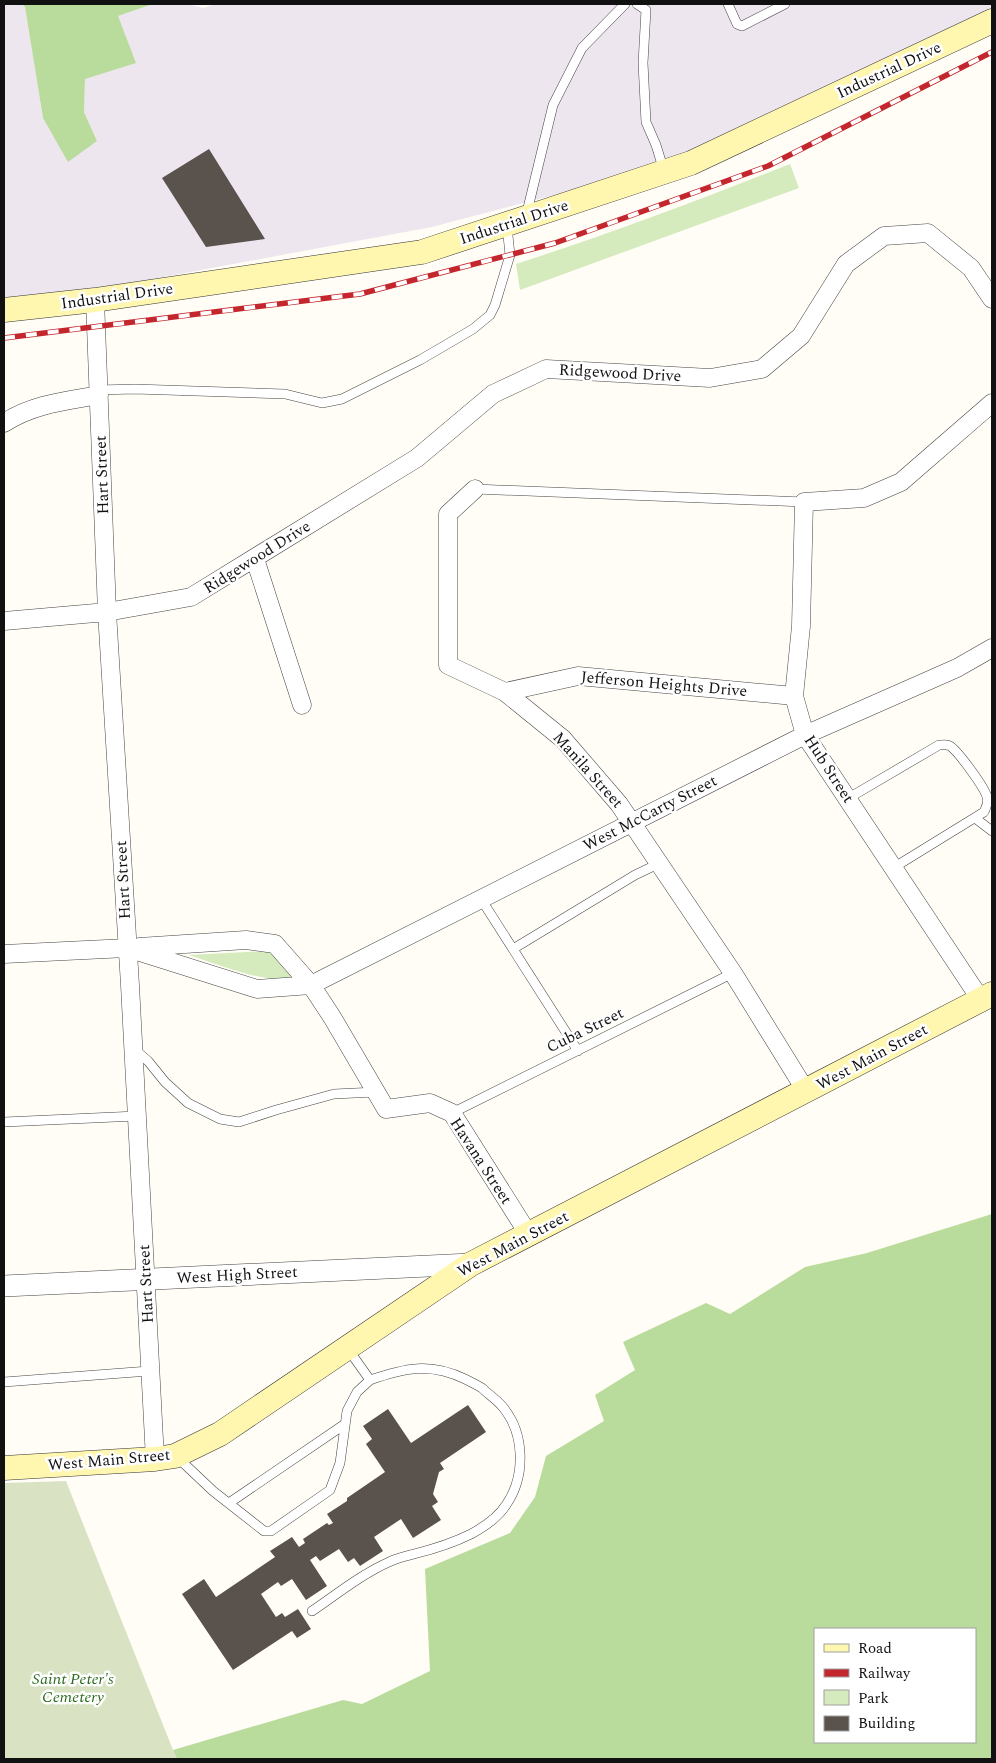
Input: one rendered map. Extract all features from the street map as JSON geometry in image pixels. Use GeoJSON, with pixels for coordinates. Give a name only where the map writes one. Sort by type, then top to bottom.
{"type":"FeatureCollection","features":[{"type":"Feature","properties":{"kind":"main road","name":"Industrial Drive"},"geometry":{"type":"LineString","coordinates":[[4,310],[95,300],[422,252],[691,163],[992,21]]}},
{"type":"Feature","properties":{"kind":"main road","name":"West Main Street"},"geometry":{"type":"LineString","coordinates":[[4,1468],[165,1457],[220,1434],[471,1264],[987,997]]}},
{"type":"Feature","properties":{"kind":"street","name":"Ridgewood Drive"},"geometry":{"type":"LineString","coordinates":[[4,622],[107,612],[191,597],[417,458],[493,394],[546,369],[710,378],[762,369],[801,336],[846,264],[884,236],[928,233],[971,268],[992,299]]}},
{"type":"Feature","properties":{"kind":"street","name":"Hart Street"},"geometry":{"type":"LineString","coordinates":[[95,300],[107,612],[137,1116],[149,1371],[165,1457]]}},
{"type":"Feature","properties":{"kind":"street"},"geometry":{"type":"LineString","coordinates":[[4,423],[18,414],[40,405],[99,393]]}},
{"type":"Feature","properties":{"kind":"street"},"geometry":{"type":"LineString","coordinates":[[804,502],[864,498],[901,482],[992,403]]}},
{"type":"Feature","properties":{"kind":"street","name":"Manila Street"},"geometry":{"type":"LineString","coordinates":[[475,489],[448,514],[448,665],[505,692],[563,739],[619,804],[633,822],[733,974],[806,1091]]}},
{"type":"Feature","properties":{"kind":"street","name":"Hub Street"},"geometry":{"type":"LineString","coordinates":[[804,502],[801,626],[794,696],[805,735],[893,868],[987,997]]}},
{"type":"Feature","properties":{"kind":"street"},"geometry":{"type":"LineString","coordinates":[[255,559],[302,705]]}},
{"type":"Feature","properties":{"kind":"street","name":"West McCarty Street"},"geometry":{"type":"LineString","coordinates":[[127,948],[257,989],[311,985],[805,735],[957,668],[992,648]]}},
{"type":"Feature","properties":{"kind":"street","name":"Jefferson Heights Drive"},"geometry":{"type":"LineString","coordinates":[[505,692],[578,676],[794,696]]}},
{"type":"Feature","properties":{"kind":"street","name":"West McCarty Street"},"geometry":{"type":"LineString","coordinates":[[4,954],[246,940],[275,944],[311,985]]}},
{"type":"Feature","properties":{"kind":"street","name":"Havana Street"},"geometry":{"type":"LineString","coordinates":[[311,985],[386,1109],[430,1103],[452,1113],[529,1235]]}},
{"type":"Feature","properties":{"kind":"street","name":"West High Street"},"geometry":{"type":"LineString","coordinates":[[4,1286],[471,1264]]}},
{"type":"Feature","properties":{"kind":"lane"},"geometry":{"type":"LineString","coordinates":[[99,393],[135,389],[285,394],[322,402],[342,399],[420,360],[473,329],[490,315],[495,305],[510,254],[516,221],[553,105],[582,48],[625,4]]}},
{"type":"Feature","properties":{"kind":"lane"},"geometry":{"type":"LineString","coordinates":[[638,4],[646,10],[643,63],[646,122],[656,144],[665,172]]}},
{"type":"Feature","properties":{"kind":"lane"},"geometry":{"type":"LineString","coordinates":[[728,4],[737,24],[742,26],[785,4]]}},
{"type":"Feature","properties":{"kind":"lane"},"geometry":{"type":"LineString","coordinates":[[475,489],[804,502]]}},
{"type":"Feature","properties":{"kind":"lane"},"geometry":{"type":"LineString","coordinates":[[847,799],[939,745],[945,744],[956,751],[980,785],[987,797],[988,804],[984,812],[893,868]]}},
{"type":"Feature","properties":{"kind":"lane"},"geometry":{"type":"LineString","coordinates":[[975,818],[992,830]]}},
{"type":"Feature","properties":{"kind":"lane"},"geometry":{"type":"LineString","coordinates":[[513,949],[634,875],[660,863]]}},
{"type":"Feature","properties":{"kind":"lane"},"geometry":{"type":"LineString","coordinates":[[482,899],[578,1050]]}},
{"type":"Feature","properties":{"kind":"lane","name":"Cuba Street"},"geometry":{"type":"LineString","coordinates":[[452,1113],[733,974]]}},
{"type":"Feature","properties":{"kind":"lane"},"geometry":{"type":"LineString","coordinates":[[133,1048],[188,1103],[220,1119],[239,1122],[334,1094],[376,1092]]}},
{"type":"Feature","properties":{"kind":"lane"},"geometry":{"type":"LineString","coordinates":[[4,1122],[137,1116]]}},
{"type":"Feature","properties":{"kind":"lane"},"geometry":{"type":"LineString","coordinates":[[347,1348],[370,1380]]}},
{"type":"Feature","properties":{"kind":"lane"},"geometry":{"type":"LineString","coordinates":[[165,1457],[267,1532],[325,1494],[333,1486],[340,1463],[347,1411],[357,1392],[370,1380],[413,1368],[437,1369],[450,1372],[479,1386],[502,1406],[518,1436],[520,1454],[520,1473],[506,1506],[494,1518],[472,1534],[443,1546],[391,1561],[312,1610]]}},
{"type":"Feature","properties":{"kind":"lane"},"geometry":{"type":"LineString","coordinates":[[4,1382],[149,1371]]}},
{"type":"Feature","properties":{"kind":"lane"},"geometry":{"type":"LineString","coordinates":[[229,1503],[345,1424]]}},
{"type":"Feature","properties":{"kind":"shaded area"},"geometry":{"type":"Polygon","coordinates":[[[4,4],[22,4],[25,6],[43,118],[97,141],[84,112],[85,78],[118,16],[153,4],[188,4],[203,8],[216,4],[992,4],[992,10],[661,167],[432,227],[84,292],[4,300],[4,4]]]}},
{"type":"Feature","properties":{"kind":"green space"},"geometry":{"type":"Polygon","coordinates":[[[22,4],[153,4],[118,16],[136,63],[85,79],[84,112],[97,141],[68,162],[43,118],[25,7],[22,4]]]}},
{"type":"Feature","properties":{"kind":"green space"},"geometry":{"type":"Polygon","coordinates":[[[790,164],[799,188],[520,290],[516,264],[654,216],[790,164]]]}},
{"type":"Feature","properties":{"kind":"green space"},"geometry":{"type":"Polygon","coordinates":[[[268,951],[276,954],[293,978],[282,979],[256,976],[189,955],[268,951]]]}},
{"type":"Feature","properties":{"kind":"green space"},"geometry":{"type":"Polygon","coordinates":[[[992,1214],[992,1759],[177,1759],[173,1750],[343,1700],[362,1704],[430,1671],[425,1569],[510,1533],[535,1497],[546,1456],[604,1421],[595,1395],[635,1370],[623,1342],[706,1303],[730,1314],[805,1267],[867,1253],[992,1214]]]}},
{"type":"Feature","properties":{"kind":"green space","name":"Saint Peter's Cemetery"},"geometry":{"type":"Polygon","coordinates":[[[66,1481],[177,1759],[4,1759],[4,1483],[66,1481]]]}},
{"type":"Feature","properties":{"kind":"building"},"geometry":{"type":"Polygon","coordinates":[[[209,149],[265,239],[206,247],[162,178],[209,149]]]}},
{"type":"Feature","properties":{"kind":"building"},"geometry":{"type":"Polygon","coordinates":[[[468,1405],[486,1432],[440,1463],[444,1469],[439,1472],[433,1494],[438,1502],[432,1506],[441,1520],[413,1538],[401,1519],[374,1537],[383,1551],[360,1566],[354,1558],[348,1562],[339,1549],[320,1561],[316,1556],[310,1560],[327,1586],[306,1600],[292,1579],[281,1586],[278,1582],[261,1594],[276,1617],[282,1613],[285,1617],[298,1609],[311,1629],[297,1638],[292,1631],[233,1670],[182,1594],[204,1579],[216,1597],[275,1557],[270,1551],[292,1537],[299,1547],[305,1543],[303,1539],[327,1523],[329,1525],[333,1523],[327,1514],[385,1472],[366,1444],[372,1439],[363,1426],[388,1409],[411,1443],[468,1405]]]}},
{"type":"Feature","properties":{"kind":"railway"},"geometry":{"type":"LineString","coordinates":[[4,338],[360,294],[555,243],[768,166],[992,52]]}}]}
